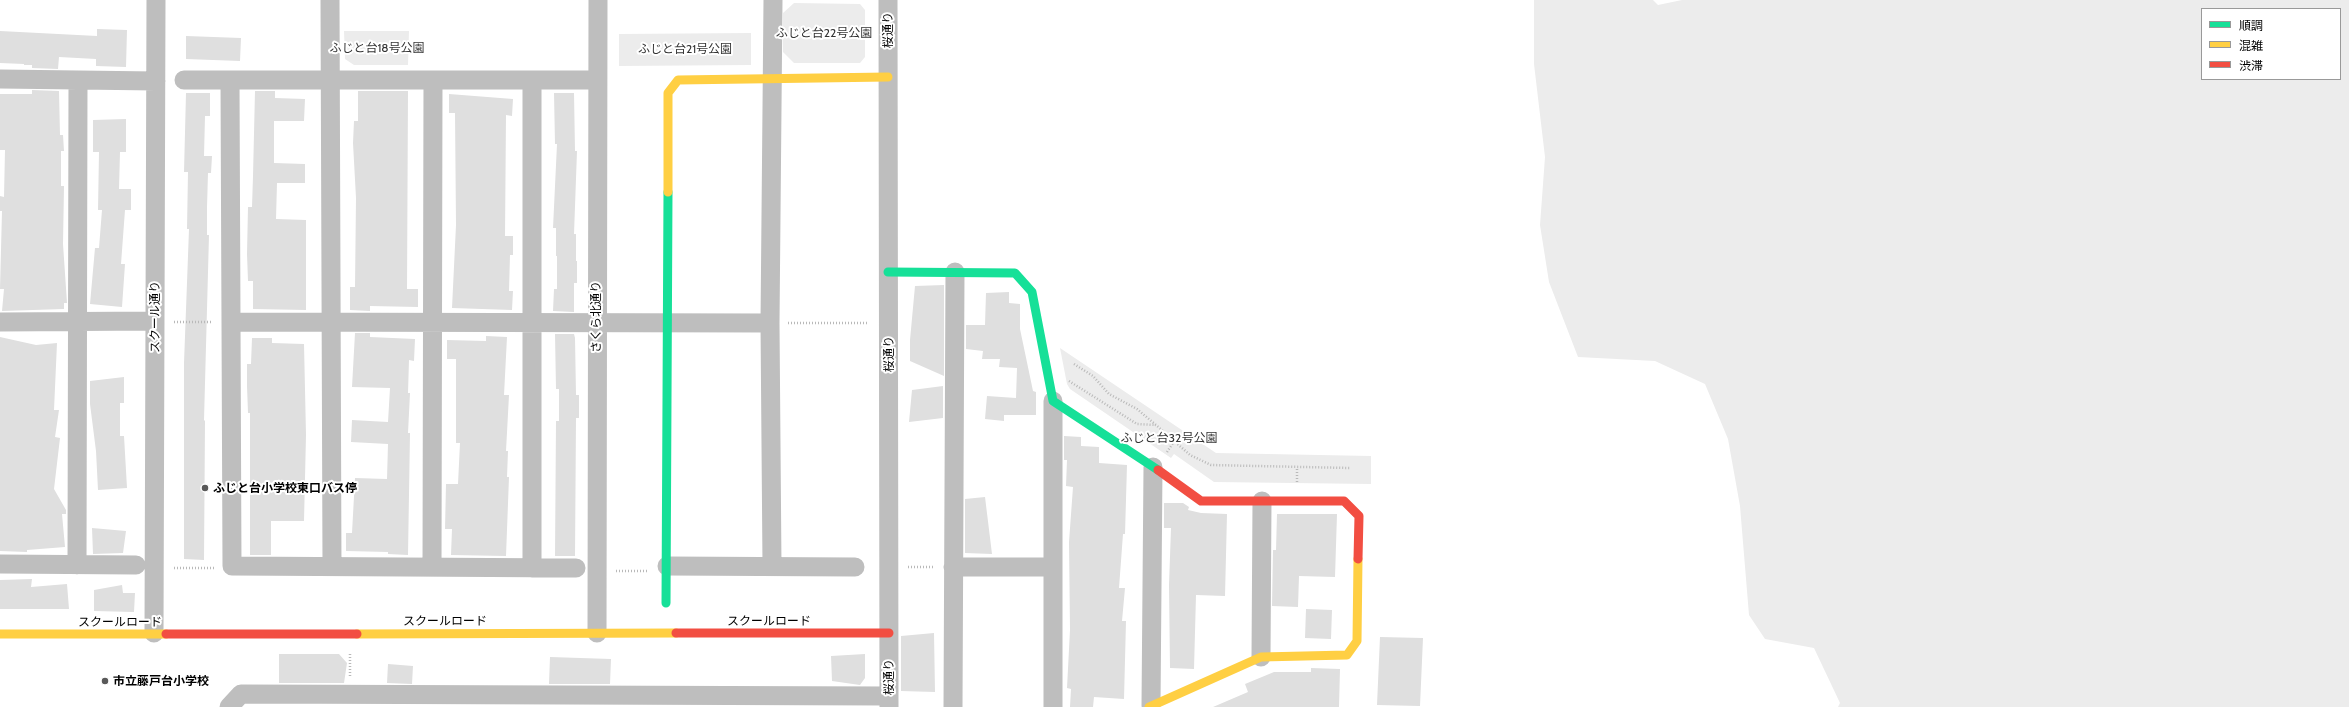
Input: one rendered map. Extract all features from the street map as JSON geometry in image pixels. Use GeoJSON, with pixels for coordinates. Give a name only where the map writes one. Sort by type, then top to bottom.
{"type":"FeatureCollection","features":[{"type":"Feature","properties":{"kind":"street","name":"スクール通り"},"geometry":{"type":"LineString","coordinates":[[154,633],[156,0]]}},
{"type":"Feature","properties":{"kind":"street"},"geometry":{"type":"LineString","coordinates":[[330,0],[332,566]]}},
{"type":"Feature","properties":{"kind":"street","name":"さくら北通り"},"geometry":{"type":"LineString","coordinates":[[597,633],[596,323],[598,0]]}},
{"type":"Feature","properties":{"kind":"street"},"geometry":{"type":"LineString","coordinates":[[772,566],[770,323],[773,0]]}},
{"type":"Feature","properties":{"kind":"street","name":"桜通り"},"geometry":{"type":"LineString","coordinates":[[888,0],[889,702]]}},
{"type":"Feature","properties":{"kind":"street"},"geometry":{"type":"LineString","coordinates":[[666,603],[661,569],[668,323],[668,93],[678,80],[888,77]]}},
{"type":"Feature","properties":{"kind":"street"},"geometry":{"type":"LineString","coordinates":[[0,79],[156,81]]}},
{"type":"Feature","properties":{"kind":"street"},"geometry":{"type":"LineString","coordinates":[[184,80],[597,80]]}},
{"type":"Feature","properties":{"kind":"street"},"geometry":{"type":"LineString","coordinates":[[230,80],[232,566],[576,568]]}},
{"type":"Feature","properties":{"kind":"street"},"geometry":{"type":"LineString","coordinates":[[432,567],[433,80]]}},
{"type":"Feature","properties":{"kind":"street"},"geometry":{"type":"LineString","coordinates":[[532,80],[532,568]]}},
{"type":"Feature","properties":{"kind":"street"},"geometry":{"type":"LineString","coordinates":[[77,565],[78,81]]}},
{"type":"Feature","properties":{"kind":"street"},"geometry":{"type":"LineString","coordinates":[[888,272],[1015,273],[1032,292],[1053,401],[1053,707]]}},
{"type":"Feature","properties":{"kind":"street"},"geometry":{"type":"LineString","coordinates":[[953,707],[955,272]]}},
{"type":"Feature","properties":{"kind":"street"},"geometry":{"type":"LineString","coordinates":[[0,322],[155,321]]}},
{"type":"Feature","properties":{"kind":"street"},"geometry":{"type":"LineString","coordinates":[[231,322],[770,323]]}},
{"type":"Feature","properties":{"kind":"street"},"geometry":{"type":"LineString","coordinates":[[1053,401],[1159,462],[1201,501],[1344,501],[1358,516],[1357,641],[1347,654],[1261,656],[1150,706],[1159,462]]}},
{"type":"Feature","properties":{"kind":"street"},"geometry":{"type":"LineString","coordinates":[[1261,656],[1262,501]]}},
{"type":"Feature","properties":{"kind":"street"},"geometry":{"type":"LineString","coordinates":[[0,564],[136,565]]}},
{"type":"Feature","properties":{"kind":"street"},"geometry":{"type":"LineString","coordinates":[[661,569],[772,566],[855,567]]}},
{"type":"Feature","properties":{"kind":"street"},"geometry":{"type":"LineString","coordinates":[[953,567],[1052,567]]}},
{"type":"Feature","properties":{"kind":"street","name":"スクールロード"},"geometry":{"type":"LineString","coordinates":[[0,634],[889,633]]}},
{"type":"Feature","properties":{"kind":"street"},"geometry":{"type":"LineString","coordinates":[[229,707],[241,694],[323,702],[350,696],[423,702],[889,702]]}},
{"type":"Feature","properties":{"kind":"path"},"geometry":{"type":"LineString","coordinates":[[860,33],[870,33]]}},
{"type":"Feature","properties":{"kind":"path"},"geometry":{"type":"LineString","coordinates":[[174,322],[231,322]]}},
{"type":"Feature","properties":{"kind":"path"},"geometry":{"type":"LineString","coordinates":[[804,323],[869,323]]}},
{"type":"Feature","properties":{"kind":"path"},"geometry":{"type":"LineString","coordinates":[[1074,364],[1093,376],[1109,394],[1136,409],[1156,424],[1190,455],[1211,465],[1350,468]]}},
{"type":"Feature","properties":{"kind":"path"},"geometry":{"type":"LineString","coordinates":[[1067,379],[1137,424],[1156,424]]}},
{"type":"Feature","properties":{"kind":"path"},"geometry":{"type":"LineString","coordinates":[[1159,462],[1175,440]]}},
{"type":"Feature","properties":{"kind":"path"},"geometry":{"type":"LineString","coordinates":[[1296,488],[1297,467]]}},
{"type":"Feature","properties":{"kind":"path"},"geometry":{"type":"LineString","coordinates":[[174,568],[222,568],[232,566]]}},
{"type":"Feature","properties":{"kind":"path"},"geometry":{"type":"LineString","coordinates":[[890,567],[953,567]]}},
{"type":"Feature","properties":{"kind":"path"},"geometry":{"type":"LineString","coordinates":[[611,572],[661,569]]}},
{"type":"Feature","properties":{"kind":"path"},"geometry":{"type":"LineString","coordinates":[[350,633],[350,696]]}},
{"type":"Feature","properties":{"kind":"green space"},"geometry":{"type":"Polygon","coordinates":[[[1534,0],[1653,0],[1658,5],[1682,0],[2349,0],[2349,707],[1838,707],[1840,703],[1814,648],[1765,639],[1749,615],[1740,506],[1728,439],[1705,384],[1655,361],[1578,357],[1549,282],[1540,225],[1545,157],[1534,64],[1534,0]]]}},
{"type":"Feature","properties":{"kind":"green space","name":"ふじと台22号公園"},"geometry":{"type":"Polygon","coordinates":[[[794,3],[860,4],[865,10],[865,57],[860,63],[794,63],[783,52],[783,13],[794,3]]]}},
{"type":"Feature","properties":{"kind":"green space","name":"ふじと台18号公園"},"geometry":{"type":"Polygon","coordinates":[[[344,31],[409,31],[408,65],[354,65],[345,59],[344,31]]]}},
{"type":"Feature","properties":{"kind":"green space","name":"ふじと台21号公園"},"geometry":{"type":"Polygon","coordinates":[[[751,33],[751,65],[619,66],[619,34],[751,33]]]}},
{"type":"Feature","properties":{"kind":"green space","name":"ふじと台32号公園"},"geometry":{"type":"Polygon","coordinates":[[[1060,348],[1216,453],[1371,456],[1371,484],[1214,482],[1174,454],[1171,458],[1070,389],[1067,384],[1060,348]]]}},
{"type":"Feature","properties":{"kind":"building"},"geometry":{"type":"Polygon","coordinates":[[[97,29],[127,30],[126,67],[96,66],[96,59],[59,57],[58,69],[32,68],[32,65],[0,63],[0,31],[97,36],[97,29]]]}},
{"type":"Feature","properties":{"kind":"building"},"geometry":{"type":"Polygon","coordinates":[[[186,36],[241,38],[240,61],[186,59],[186,36]]]}},
{"type":"Feature","properties":{"kind":"building"},"geometry":{"type":"Polygon","coordinates":[[[32,90],[59,91],[60,135],[63,135],[64,151],[61,151],[61,186],[64,186],[63,244],[67,303],[64,303],[64,309],[2,311],[4,289],[0,289],[2,211],[0,211],[0,196],[4,197],[5,150],[0,150],[0,94],[32,94],[32,90]]]}},
{"type":"Feature","properties":{"kind":"building"},"geometry":{"type":"Polygon","coordinates":[[[255,91],[275,91],[275,98],[305,99],[304,121],[274,121],[274,163],[305,164],[305,183],[277,183],[276,219],[306,220],[306,310],[253,309],[253,281],[248,281],[247,254],[248,207],[252,207],[255,91]]]}},
{"type":"Feature","properties":{"kind":"building"},"geometry":{"type":"Polygon","coordinates":[[[358,91],[408,91],[407,289],[418,289],[418,307],[370,306],[370,311],[350,310],[350,287],[355,287],[356,198],[353,143],[354,121],[358,121],[358,91]]]}},
{"type":"Feature","properties":{"kind":"building"},"geometry":{"type":"Polygon","coordinates":[[[186,93],[210,93],[210,116],[205,116],[204,156],[212,156],[211,173],[208,173],[207,207],[207,235],[209,235],[204,420],[204,560],[184,559],[184,363],[189,229],[187,229],[188,172],[184,172],[186,93]]]}},
{"type":"Feature","properties":{"kind":"building"},"geometry":{"type":"Polygon","coordinates":[[[554,93],[574,93],[575,151],[577,151],[574,234],[576,234],[577,283],[574,283],[574,312],[553,311],[554,289],[557,289],[556,228],[553,228],[557,144],[555,144],[554,93]]]}},
{"type":"Feature","properties":{"kind":"building"},"geometry":{"type":"Polygon","coordinates":[[[449,94],[513,99],[512,116],[506,115],[505,236],[513,236],[513,255],[510,255],[509,291],[513,291],[512,310],[452,308],[456,225],[455,113],[449,113],[449,94]]]}},
{"type":"Feature","properties":{"kind":"building"},"geometry":{"type":"Polygon","coordinates":[[[126,119],[126,152],[120,152],[119,189],[131,189],[131,210],[125,210],[121,264],[125,264],[122,307],[90,304],[95,248],[99,248],[102,210],[98,210],[99,152],[93,152],[93,120],[126,119]]]}},
{"type":"Feature","properties":{"kind":"building"},"geometry":{"type":"Polygon","coordinates":[[[944,285],[944,376],[910,361],[910,340],[915,286],[944,285]]]}},
{"type":"Feature","properties":{"kind":"building"},"geometry":{"type":"Polygon","coordinates":[[[1009,292],[1009,303],[1020,304],[1020,329],[1033,391],[1036,392],[1036,415],[1004,415],[1004,421],[985,419],[987,396],[1016,398],[1017,368],[999,367],[1000,359],[982,359],[983,351],[966,349],[966,325],[985,325],[986,293],[1009,292]]]}},
{"type":"Feature","properties":{"kind":"building"},"geometry":{"type":"Polygon","coordinates":[[[355,333],[370,333],[370,337],[415,339],[414,361],[409,360],[408,393],[410,393],[408,433],[410,433],[408,555],[388,554],[388,552],[346,551],[346,533],[352,533],[355,478],[387,479],[388,444],[351,442],[352,420],[388,422],[390,388],[352,387],[355,333]]]}},
{"type":"Feature","properties":{"kind":"building"},"geometry":{"type":"Polygon","coordinates":[[[555,334],[574,334],[575,338],[576,395],[579,395],[579,418],[576,418],[575,556],[555,556],[556,421],[559,421],[559,389],[556,389],[555,334]]]}},
{"type":"Feature","properties":{"kind":"building"},"geometry":{"type":"Polygon","coordinates":[[[486,336],[507,337],[504,395],[509,395],[506,451],[508,451],[507,477],[509,477],[506,556],[451,555],[452,529],[445,529],[446,484],[458,484],[460,443],[456,443],[456,359],[447,359],[447,340],[486,341],[486,336]]]}},
{"type":"Feature","properties":{"kind":"building"},"geometry":{"type":"Polygon","coordinates":[[[0,337],[36,345],[57,343],[54,410],[59,410],[55,437],[60,438],[54,489],[66,510],[66,514],[62,514],[65,547],[27,550],[27,552],[0,551],[0,337]]]}},
{"type":"Feature","properties":{"kind":"building"},"geometry":{"type":"Polygon","coordinates":[[[252,338],[272,338],[272,343],[304,344],[306,435],[304,521],[271,521],[271,555],[250,555],[250,413],[248,413],[247,364],[251,364],[252,338]]]}},
{"type":"Feature","properties":{"kind":"building"},"geometry":{"type":"Polygon","coordinates":[[[124,377],[124,403],[120,403],[120,436],[124,436],[127,488],[98,490],[96,451],[90,404],[90,381],[124,377]]]}},
{"type":"Feature","properties":{"kind":"building"},"geometry":{"type":"Polygon","coordinates":[[[943,386],[943,418],[909,422],[912,390],[943,386]]]}},
{"type":"Feature","properties":{"kind":"building"},"geometry":{"type":"Polygon","coordinates":[[[1064,436],[1081,437],[1081,446],[1099,447],[1099,463],[1127,465],[1125,534],[1123,534],[1119,588],[1125,588],[1122,621],[1126,621],[1124,699],[1094,697],[1093,707],[1070,707],[1071,689],[1067,688],[1070,630],[1069,542],[1073,487],[1066,486],[1067,460],[1064,460],[1064,436]]]}},
{"type":"Feature","properties":{"kind":"building"},"geometry":{"type":"Polygon","coordinates":[[[985,497],[992,554],[965,553],[965,499],[985,497]]]}},
{"type":"Feature","properties":{"kind":"building"},"geometry":{"type":"Polygon","coordinates":[[[1164,503],[1183,503],[1189,507],[1188,510],[1201,513],[1227,514],[1225,596],[1196,595],[1194,669],[1170,668],[1169,585],[1171,528],[1164,528],[1164,503]]]}},
{"type":"Feature","properties":{"kind":"building"},"geometry":{"type":"Polygon","coordinates":[[[1277,514],[1337,514],[1335,577],[1299,576],[1298,607],[1272,606],[1273,550],[1276,550],[1277,514]]]}},
{"type":"Feature","properties":{"kind":"building"},"geometry":{"type":"Polygon","coordinates":[[[92,528],[126,531],[123,553],[93,554],[92,528]]]}},
{"type":"Feature","properties":{"kind":"building"},"geometry":{"type":"Polygon","coordinates":[[[32,579],[31,587],[67,584],[69,609],[0,609],[0,580],[32,579]]]}},
{"type":"Feature","properties":{"kind":"building"},"geometry":{"type":"Polygon","coordinates":[[[122,585],[123,593],[135,593],[134,612],[94,611],[94,590],[122,585]]]}},
{"type":"Feature","properties":{"kind":"building"},"geometry":{"type":"Polygon","coordinates":[[[1306,609],[1332,610],[1331,639],[1305,638],[1306,609]]]}},
{"type":"Feature","properties":{"kind":"building"},"geometry":{"type":"Polygon","coordinates":[[[934,633],[935,692],[901,691],[901,636],[934,633]]]}},
{"type":"Feature","properties":{"kind":"building"},"geometry":{"type":"Polygon","coordinates":[[[1380,637],[1423,638],[1420,706],[1377,705],[1380,637]]]}},
{"type":"Feature","properties":{"kind":"building"},"geometry":{"type":"Polygon","coordinates":[[[279,654],[339,654],[347,663],[344,683],[279,683],[279,654]]]}},
{"type":"Feature","properties":{"kind":"building"},"geometry":{"type":"Polygon","coordinates":[[[865,654],[865,678],[860,685],[832,681],[831,656],[865,654]]]}},
{"type":"Feature","properties":{"kind":"building"},"geometry":{"type":"Polygon","coordinates":[[[550,657],[611,659],[610,684],[549,684],[550,657]]]}},
{"type":"Feature","properties":{"kind":"building"},"geometry":{"type":"Polygon","coordinates":[[[388,664],[413,666],[412,684],[387,683],[388,664]]]}},
{"type":"Feature","properties":{"kind":"building"},"geometry":{"type":"Polygon","coordinates":[[[1311,668],[1340,669],[1339,707],[1213,707],[1248,692],[1245,684],[1274,672],[1311,672],[1311,668]]]}},
{"type":"Feature","properties":{"kind":"traffic: fast"},"geometry":{"type":"LineString","coordinates":[[666,603],[668,192]]}},
{"type":"Feature","properties":{"kind":"traffic: fast"},"geometry":{"type":"LineString","coordinates":[[888,272],[1015,273],[1032,292],[1053,401],[1158,470]]}},
{"type":"Feature","properties":{"kind":"traffic: slow"},"geometry":{"type":"LineString","coordinates":[[668,192],[668,93],[678,80],[888,77]]}},
{"type":"Feature","properties":{"kind":"traffic: slow"},"geometry":{"type":"LineString","coordinates":[[1149,707],[1261,657],[1347,655],[1357,641],[1358,559]]}},
{"type":"Feature","properties":{"kind":"traffic: slow"},"geometry":{"type":"LineString","coordinates":[[357,634],[676,633]]}},
{"type":"Feature","properties":{"kind":"traffic: slow"},"geometry":{"type":"LineString","coordinates":[[0,634],[166,634]]}},
{"type":"Feature","properties":{"kind":"traffic: jam"},"geometry":{"type":"LineString","coordinates":[[1158,470],[1201,501],[1344,501],[1359,516],[1358,559]]}},
{"type":"Feature","properties":{"kind":"traffic: jam"},"geometry":{"type":"LineString","coordinates":[[676,633],[889,633]]}},
{"type":"Feature","properties":{"kind":"traffic: jam"},"geometry":{"type":"LineString","coordinates":[[166,634],[357,634]]}},
{"type":"Feature","properties":{"kind":"place","name":"ふじと台小学校東口バス停"},"geometry":{"type":"Point","coordinates":[205,488]}},
{"type":"Feature","properties":{"kind":"place","name":"市立藤戸台小学校"},"geometry":{"type":"Point","coordinates":[105,681]}}]}
